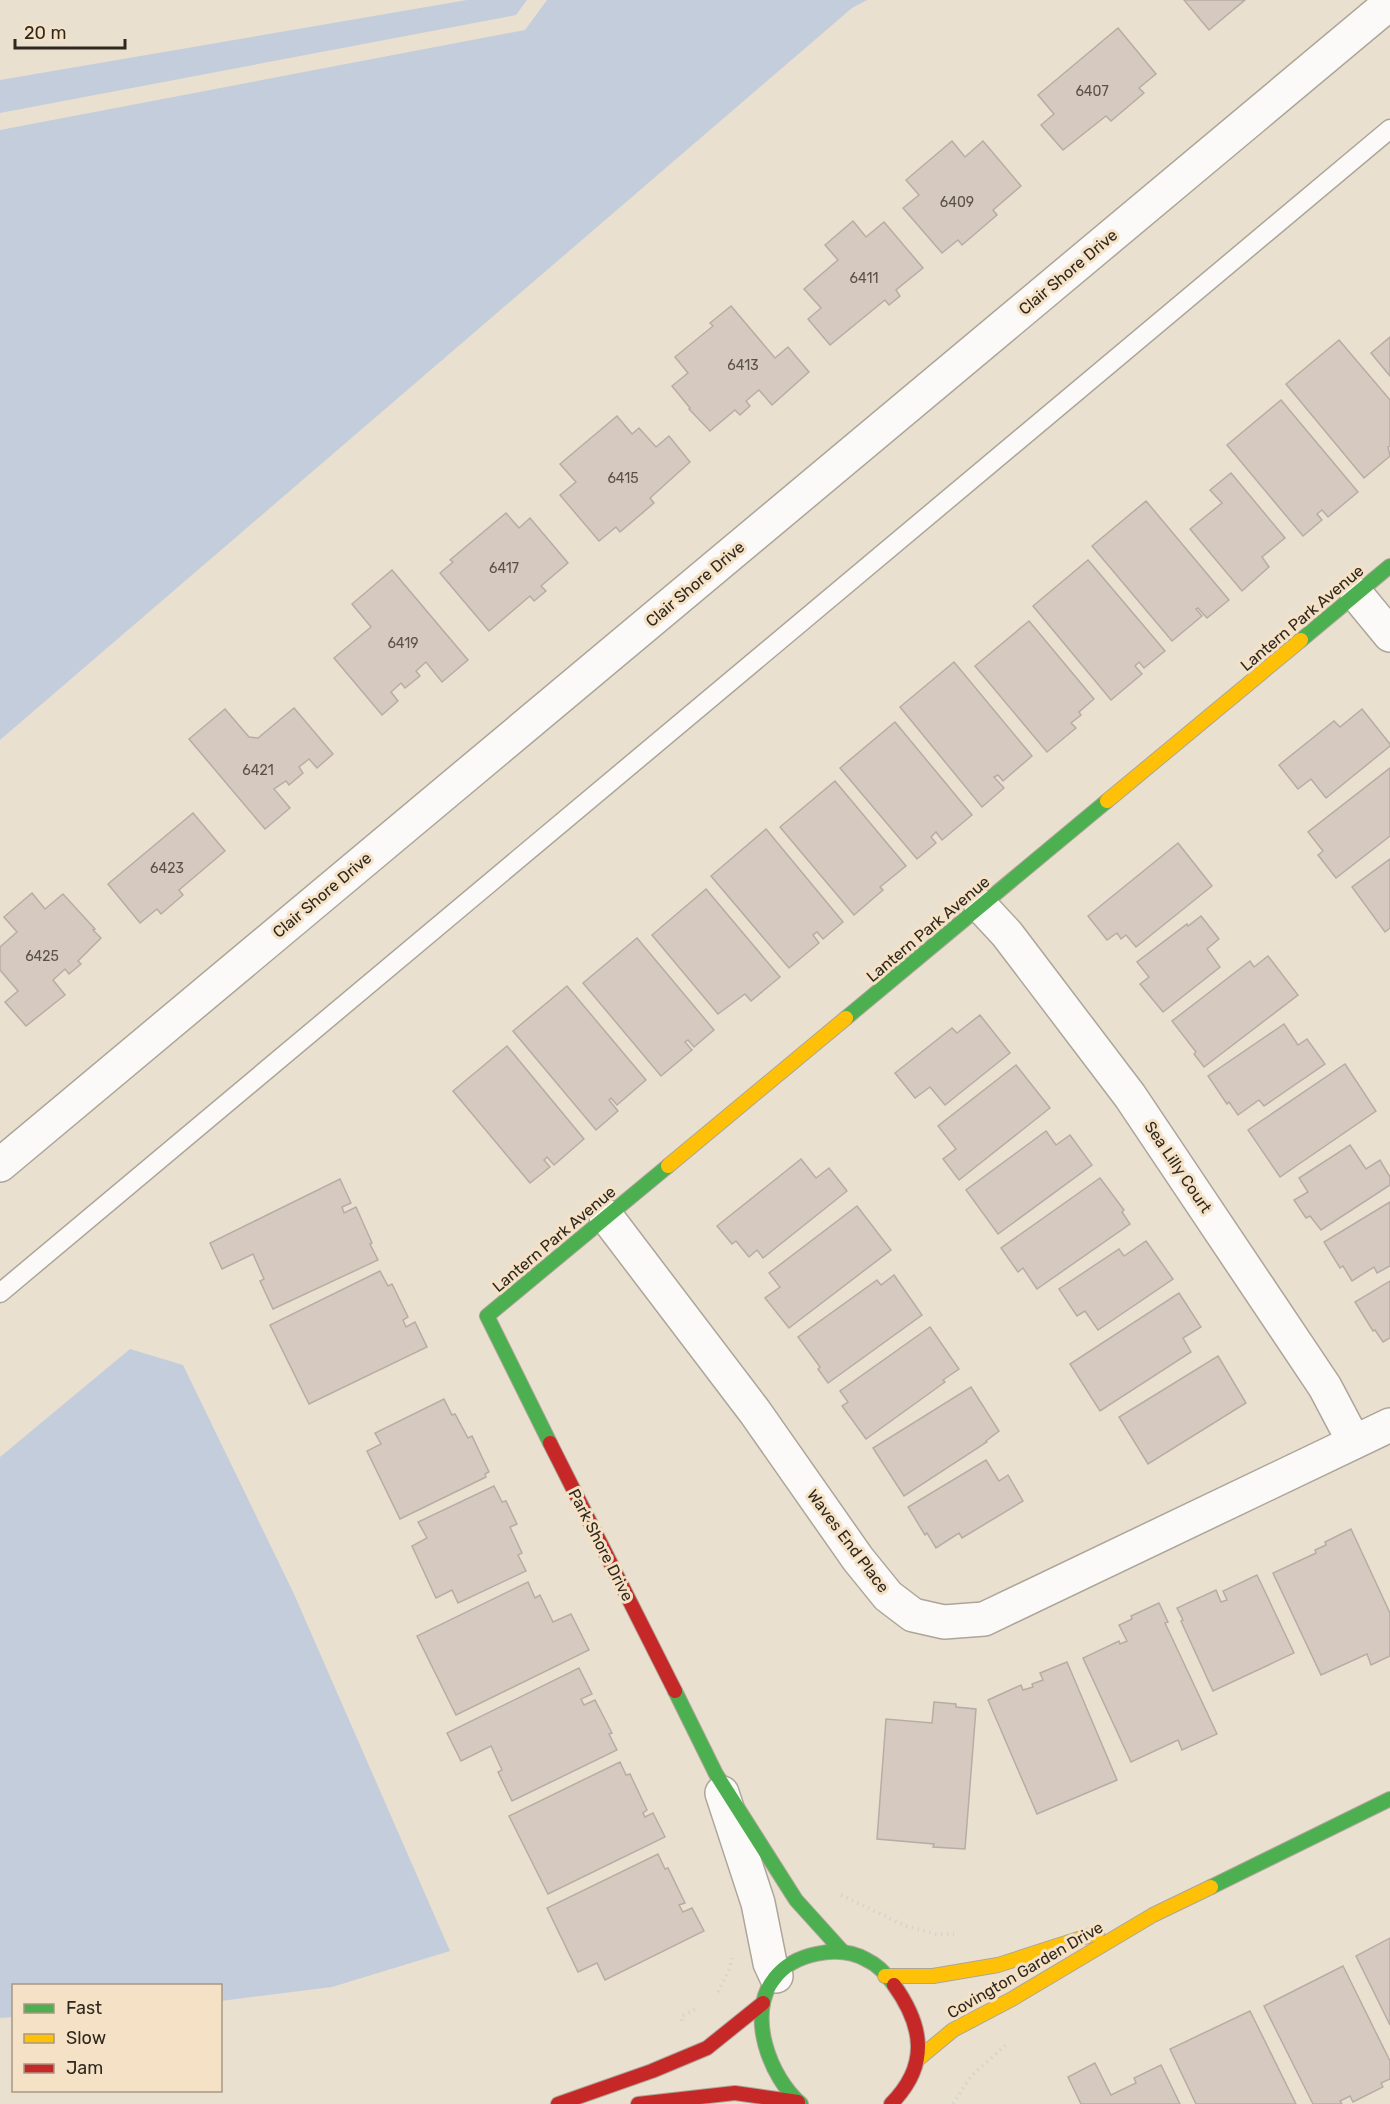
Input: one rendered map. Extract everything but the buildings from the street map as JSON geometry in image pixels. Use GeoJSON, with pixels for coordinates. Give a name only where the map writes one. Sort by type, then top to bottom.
{"type":"FeatureCollection","features":[{"type":"Feature","properties":{"kind":"street","name":"Clair Shore Drive"},"geometry":{"type":"LineString","coordinates":[[0,1164],[1390,3]]}},
{"type":"Feature","properties":{"kind":"street","name":"Lantern Park Avenue"},"geometry":{"type":"LineString","coordinates":[[487,1316],[1390,566]]}},
{"type":"Feature","properties":{"kind":"street"},"geometry":{"type":"LineString","coordinates":[[1356,595],[1390,635]]}},
{"type":"Feature","properties":{"kind":"street","name":"Sea Lilly Court"},"geometry":{"type":"LineString","coordinates":[[981,906],[1007,934],[1130,1096],[1325,1387],[1354,1442]]}},
{"type":"Feature","properties":{"kind":"street","name":"Waves End Place"},"geometry":{"type":"LineString","coordinates":[[606,1216],[755,1413],[858,1559],[888,1596],[914,1615],[944,1622],[984,1619],[1390,1425]]}},
{"type":"Feature","properties":{"kind":"street","name":"Park Shore Drive"},"geometry":{"type":"LineString","coordinates":[[487,1316],[716,1774],[796,1900],[843,1952]]}},
{"type":"Feature","properties":{"kind":"street","name":"Park Shore Drive"},"geometry":{"type":"LineString","coordinates":[[716,1774],[758,1903],[770,1963],[769,1989]]}},
{"type":"Feature","properties":{"kind":"street","name":"Covington Garden Drive"},"geometry":{"type":"LineString","coordinates":[[907,2088],[953,2030],[1011,1999],[1153,1915],[1390,1799]]}},
{"type":"Feature","properties":{"kind":"street","name":"Covington Garden Drive"},"geometry":{"type":"LineString","coordinates":[[885,1976],[933,1976],[998,1965],[1153,1915]]}},
{"type":"Feature","properties":{"kind":"street","name":"Covington Garden Drive"},"geometry":{"type":"LineString","coordinates":[[558,2104],[652,2071],[707,2048],[795,1961],[812,1954],[843,1952],[867,1960],[885,1976],[911,2012],[917,2032],[907,2088]]}},
{"type":"Feature","properties":{"kind":"street"},"geometry":{"type":"LineString","coordinates":[[769,1989],[763,2034],[768,2057],[780,2081],[799,2103]]}},
{"type":"Feature","properties":{"kind":"street"},"geometry":{"type":"LineString","coordinates":[[638,2104],[735,2093],[799,2103]]}},
{"type":"Feature","properties":{"kind":"lane"},"geometry":{"type":"LineString","coordinates":[[0,1293],[1390,129]]}},
{"type":"Feature","properties":{"kind":"path"},"geometry":{"type":"LineString","coordinates":[[837,1891],[844,1897],[906,1926],[936,1934],[961,1934]]}},
{"type":"Feature","properties":{"kind":"path"},"geometry":{"type":"LineString","coordinates":[[710,1998],[718,1992],[729,1970],[734,1947]]}},
{"type":"Feature","properties":{"kind":"path"},"geometry":{"type":"LineString","coordinates":[[682,2016],[702,2005]]}},
{"type":"Feature","properties":{"kind":"path"},"geometry":{"type":"LineString","coordinates":[[953,2104],[971,2076],[986,2060],[1006,2045]]}},
{"type":"Feature","properties":{"kind":"shaded area"},"geometry":{"type":"Polygon","coordinates":[[[467,0],[527,0],[516,15],[0,113],[0,80],[467,0]]]}},
{"type":"Feature","properties":{"kind":"shaded area"},"geometry":{"type":"Polygon","coordinates":[[[547,0],[867,0],[852,8],[0,740],[0,130],[525,30],[547,0]]]}},
{"type":"Feature","properties":{"kind":"shaded area"},"geometry":{"type":"Polygon","coordinates":[[[130,1349],[183,1365],[294,1594],[450,1951],[332,1987],[222,2001],[222,1984],[12,1984],[12,2017],[0,2018],[0,1457],[130,1349]]]}},
{"type":"Feature","properties":{"kind":"traffic: fast"},"geometry":{"type":"LineString","coordinates":[[1301,640],[1390,566]]}},
{"type":"Feature","properties":{"kind":"traffic: fast"},"geometry":{"type":"LineString","coordinates":[[846,1018],[1107,801]]}},
{"type":"Feature","properties":{"kind":"traffic: fast"},"geometry":{"type":"LineString","coordinates":[[550,1443],[487,1316],[668,1166]]}},
{"type":"Feature","properties":{"kind":"traffic: fast"},"geometry":{"type":"LineString","coordinates":[[675,1691],[716,1774],[796,1900],[843,1952]]}},
{"type":"Feature","properties":{"kind":"traffic: fast"},"geometry":{"type":"LineString","coordinates":[[1211,1887],[1390,1799]]}},
{"type":"Feature","properties":{"kind":"traffic: fast"},"geometry":{"type":"LineString","coordinates":[[801,2104],[780,2078],[765,2045],[762,2010],[766,1993],[774,1979],[782,1970],[804,1957],[830,1952],[856,1955],[871,1962],[894,1985]]}},
{"type":"Feature","properties":{"kind":"traffic: slow"},"geometry":{"type":"LineString","coordinates":[[1107,801],[1301,640]]}},
{"type":"Feature","properties":{"kind":"traffic: slow"},"geometry":{"type":"LineString","coordinates":[[668,1166],[846,1018]]}},
{"type":"Feature","properties":{"kind":"traffic: slow"},"geometry":{"type":"LineString","coordinates":[[918,2059],[953,2030],[1012,1999],[1153,1915],[1211,1887]]}},
{"type":"Feature","properties":{"kind":"traffic: slow"},"geometry":{"type":"LineString","coordinates":[[885,1976],[933,1976],[998,1965],[1097,1933]]}},
{"type":"Feature","properties":{"kind":"traffic: jam"},"geometry":{"type":"LineString","coordinates":[[550,1443],[675,1691]]}},
{"type":"Feature","properties":{"kind":"traffic: jam"},"geometry":{"type":"LineString","coordinates":[[891,2104],[912,2075],[917,2061],[918,2046],[912,2016],[894,1985]]}},
{"type":"Feature","properties":{"kind":"traffic: jam"},"geometry":{"type":"LineString","coordinates":[[558,2104],[652,2071],[707,2048],[763,2003]]}},
{"type":"Feature","properties":{"kind":"traffic: jam"},"geometry":{"type":"LineString","coordinates":[[638,2104],[735,2093],[798,2102]]}}]}
